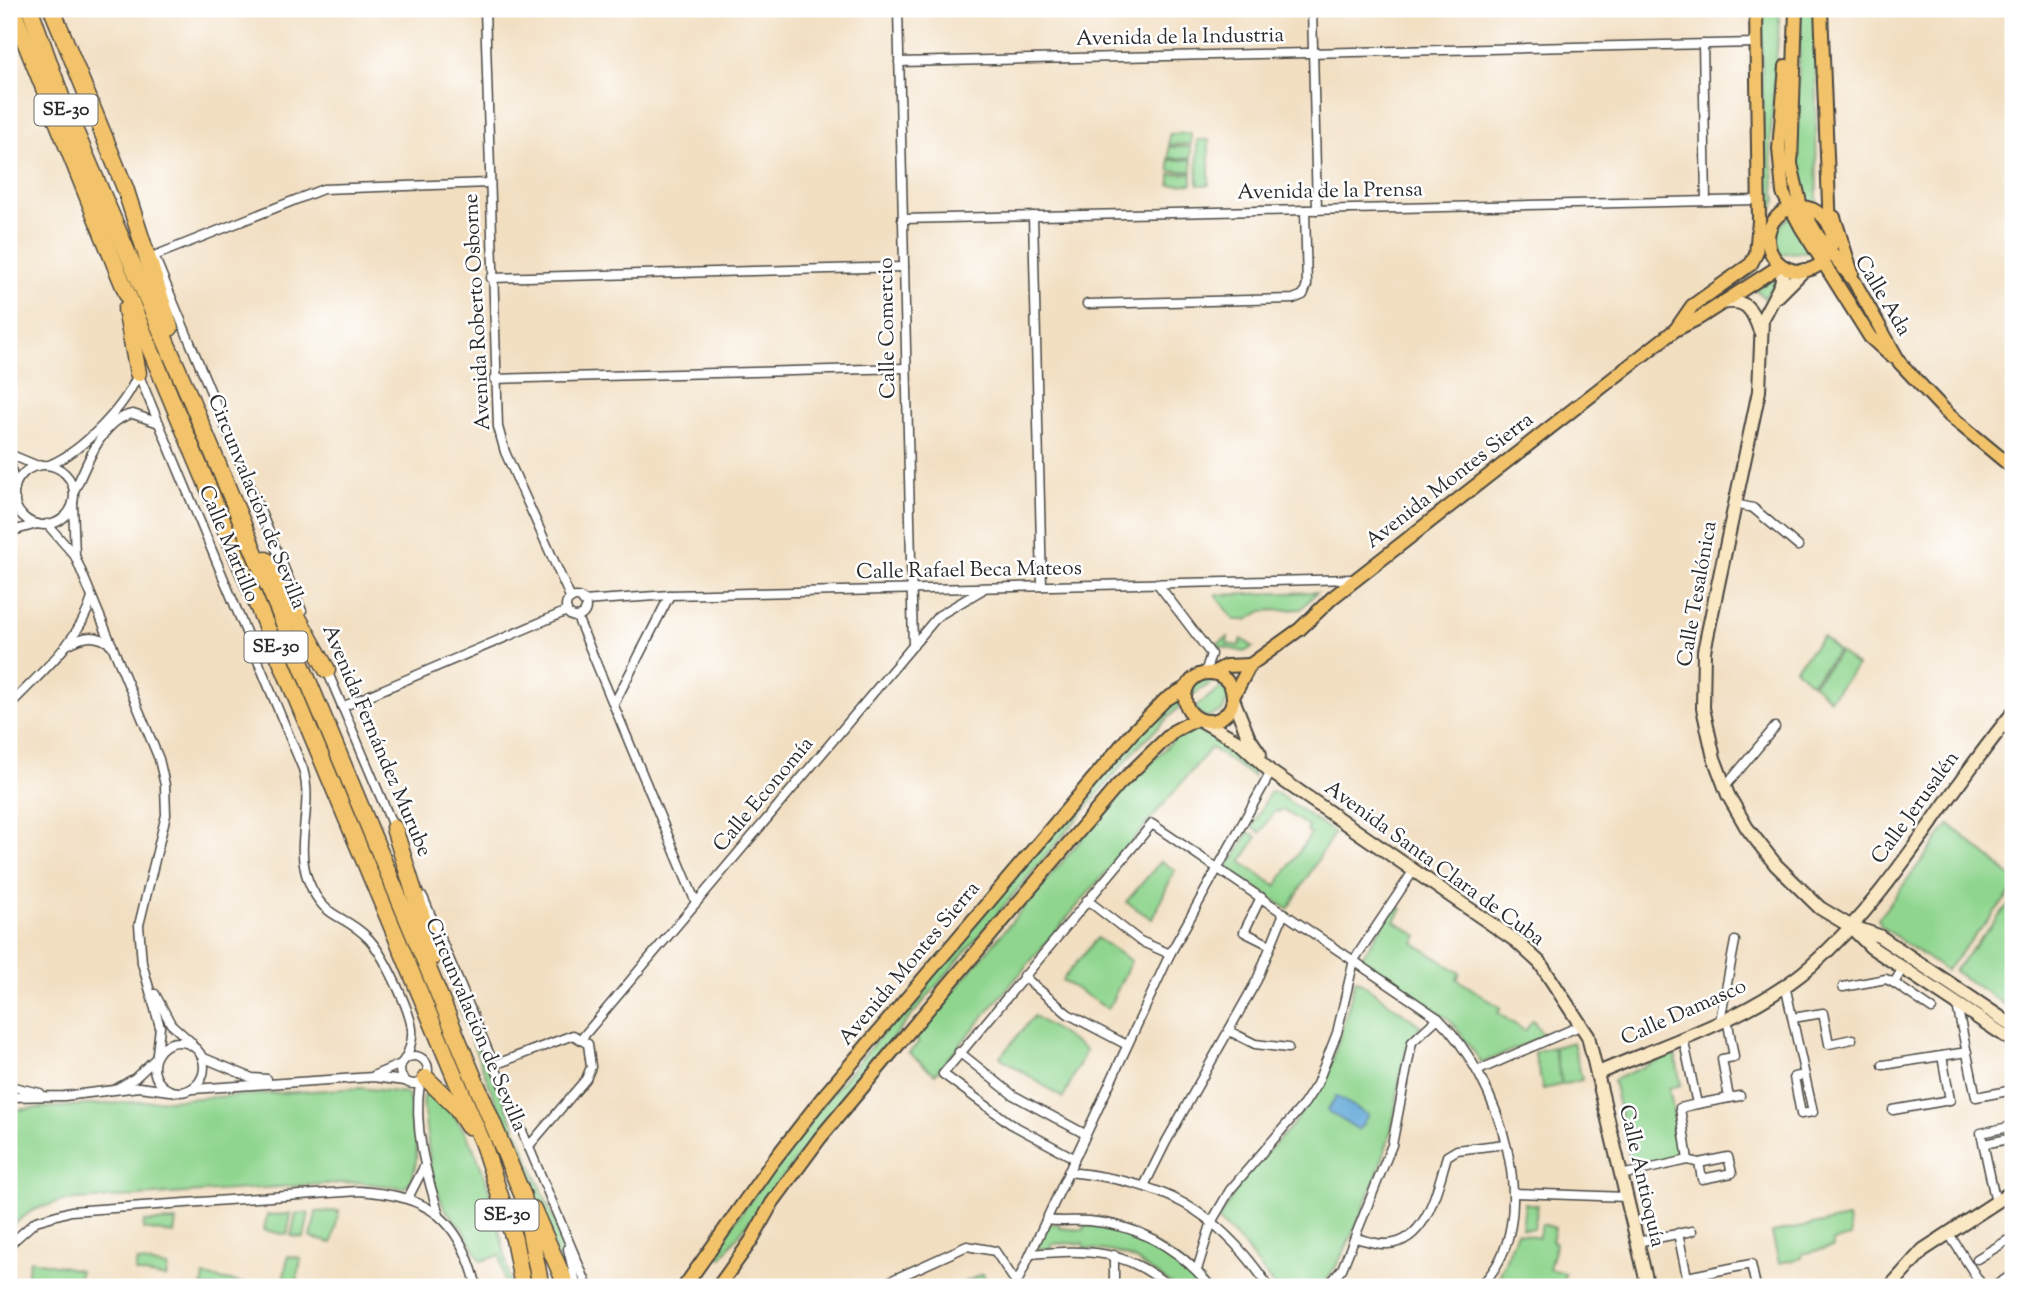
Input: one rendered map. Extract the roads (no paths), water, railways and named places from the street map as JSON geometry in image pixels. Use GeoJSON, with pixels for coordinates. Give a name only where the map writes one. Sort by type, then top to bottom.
{"type":"FeatureCollection","features":[{"type":"Feature","properties":{"kind":"highway","name":"Circunvalación de Sevilla"},"geometry":{"type":"LineString","coordinates":[[12,9],[118,272],[483,1144],[514,1240],[523,1287]]}},
{"type":"Feature","properties":{"kind":"highway","name":"Circunvalación de Sevilla"},"geometry":{"type":"LineString","coordinates":[[30,9],[65,108],[188,393],[523,1196],[541,1287]]}},
{"type":"Feature","properties":{"kind":"highway"},"geometry":{"type":"LineString","coordinates":[[52,9],[125,188],[188,393]]}},
{"type":"Feature","properties":{"kind":"highway"},"geometry":{"type":"LineString","coordinates":[[9,31],[68,150]]}},
{"type":"Feature","properties":{"kind":"highway"},"geometry":{"type":"LineString","coordinates":[[118,272],[138,373]]}},
{"type":"Feature","properties":{"kind":"highway"},"geometry":{"type":"LineString","coordinates":[[242,523],[265,557],[327,670]]}},
{"type":"Feature","properties":{"kind":"highway"},"geometry":{"type":"LineString","coordinates":[[394,828],[465,1052]]}},
{"type":"Feature","properties":{"kind":"highway"},"geometry":{"type":"LineString","coordinates":[[423,1081],[455,1106],[483,1144]]}},
{"type":"Feature","properties":{"kind":"highway"},"geometry":{"type":"LineString","coordinates":[[523,1196],[534,1211],[567,1287]]}},
{"type":"Feature","properties":{"kind":"main road"},"geometry":{"type":"LineString","coordinates":[[1756,9],[1757,249]]}},
{"type":"Feature","properties":{"kind":"main road"},"geometry":{"type":"LineString","coordinates":[[1788,9],[1779,149],[1783,193],[1771,227],[1771,253],[1783,266],[1804,270],[1822,261],[1830,250],[1830,200],[1822,95],[1821,9]]}},
{"type":"Feature","properties":{"kind":"main road"},"geometry":{"type":"LineString","coordinates":[[1796,9],[1791,164],[1796,207]]}},
{"type":"Feature","properties":{"kind":"main road"},"geometry":{"type":"LineString","coordinates":[[1783,193],[1796,207],[1818,213],[1830,229]]}},
{"type":"Feature","properties":{"kind":"main road"},"geometry":{"type":"LineString","coordinates":[[1758,200],[1771,227]]}},
{"type":"Feature","properties":{"kind":"main road"},"geometry":{"type":"LineString","coordinates":[[1830,200],[1854,281]]}},
{"type":"Feature","properties":{"kind":"main road"},"geometry":{"type":"LineString","coordinates":[[1771,227],[1796,207]]}},
{"type":"Feature","properties":{"kind":"main road","name":"Calle Ada"},"geometry":{"type":"LineString","coordinates":[[1796,207],[1854,281],[1900,363]]}},
{"type":"Feature","properties":{"kind":"main road","name":"Calle Ada"},"geometry":{"type":"LineString","coordinates":[[1796,207],[1822,261],[1870,337],[1900,363],[1949,415],[2013,468]]}},
{"type":"Feature","properties":{"kind":"main road","name":"Avenida Montes Sierra"},"geometry":{"type":"LineString","coordinates":[[1675,330],[1692,306],[1748,267],[1771,227]]}},
{"type":"Feature","properties":{"kind":"main road","name":"Avenida Montes Sierra"},"geometry":{"type":"LineString","coordinates":[[1233,698],[1250,665],[1300,629],[1356,579],[1675,330],[1783,266]]}},
{"type":"Feature","properties":{"kind":"main road","name":"Avenida Montes Sierra"},"geometry":{"type":"LineString","coordinates":[[1209,673],[1226,666],[1250,665]]}},
{"type":"Feature","properties":{"kind":"main road"},"geometry":{"type":"LineString","coordinates":[[1209,673],[1226,680],[1233,698],[1225,715],[1214,721],[1200,720],[1186,707],[1187,687],[1196,677],[1209,673]]}},
{"type":"Feature","properties":{"kind":"main road","name":"Avenida Montes Sierra"},"geometry":{"type":"LineString","coordinates":[[684,1287],[771,1164],[854,1060],[1132,733],[1166,700],[1187,687]]}},
{"type":"Feature","properties":{"kind":"main road","name":"Avenida Montes Sierra"},"geometry":{"type":"LineString","coordinates":[[718,1287],[812,1149],[1118,785],[1174,731],[1200,720]]}},
{"type":"Feature","properties":{"kind":"street","name":"Avenida Roberto Osborne"},"geometry":{"type":"LineString","coordinates":[[485,9],[494,379],[498,427],[505,452],[571,599]]}},
{"type":"Feature","properties":{"kind":"street","name":"Calle Comercio"},"geometry":{"type":"LineString","coordinates":[[898,9],[913,646]]}},
{"type":"Feature","properties":{"kind":"street"},"geometry":{"type":"LineString","coordinates":[[1312,9],[1317,210]]}},
{"type":"Feature","properties":{"kind":"street","name":"Avenida de la Industria"},"geometry":{"type":"LineString","coordinates":[[899,62],[1756,43]]}},
{"type":"Feature","properties":{"kind":"street"},"geometry":{"type":"LineString","coordinates":[[1703,44],[1706,201]]}},
{"type":"Feature","properties":{"kind":"street"},"geometry":{"type":"LineString","coordinates":[[154,256],[323,189],[489,183]]}},
{"type":"Feature","properties":{"kind":"street","name":"Avenida Fernández Murube"},"geometry":{"type":"LineString","coordinates":[[125,188],[588,1287]]}},
{"type":"Feature","properties":{"kind":"street","name":"Avenida de la Prensa"},"geometry":{"type":"LineString","coordinates":[[902,219],[1758,200]]}},
{"type":"Feature","properties":{"kind":"street"},"geometry":{"type":"LineString","coordinates":[[1087,304],[1293,299],[1303,295],[1307,285],[1305,211]]}},
{"type":"Feature","properties":{"kind":"street"},"geometry":{"type":"LineString","coordinates":[[1033,216],[1042,586]]}},
{"type":"Feature","properties":{"kind":"street","name":"Calle Tesalónica"},"geometry":{"type":"LineString","coordinates":[[1783,266],[1781,285],[1770,303],[1760,331],[1759,391],[1708,630],[1702,680],[1708,737],[1725,787],[1747,828],[1776,865],[1820,908],[1850,926],[1879,936],[2013,1026]]}},
{"type":"Feature","properties":{"kind":"street"},"geometry":{"type":"LineString","coordinates":[[491,278],[904,267]]}},
{"type":"Feature","properties":{"kind":"street"},"geometry":{"type":"LineString","coordinates":[[1770,303],[1804,270]]}},
{"type":"Feature","properties":{"kind":"street"},"geometry":{"type":"LineString","coordinates":[[1722,303],[1736,300],[1749,307],[1760,331]]}},
{"type":"Feature","properties":{"kind":"street"},"geometry":{"type":"LineString","coordinates":[[494,379],[906,368]]}},
{"type":"Feature","properties":{"kind":"street"},"geometry":{"type":"LineString","coordinates":[[9,512],[15,500],[15,489],[9,456],[38,466],[49,465],[71,453],[124,401],[138,373]]}},
{"type":"Feature","properties":{"kind":"street","name":"Calle Martillo"},"geometry":{"type":"LineString","coordinates":[[138,373],[303,769],[308,789],[302,844],[307,877],[316,900],[328,913],[367,937],[382,957],[412,1027],[411,1040],[403,1062]]}},
{"type":"Feature","properties":{"kind":"street"},"geometry":{"type":"LineString","coordinates":[[75,556],[74,491],[94,449],[115,422],[133,414],[159,423]]}},
{"type":"Feature","properties":{"kind":"street"},"geometry":{"type":"LineString","coordinates":[[49,465],[66,475],[74,491]]}},
{"type":"Feature","properties":{"kind":"street"},"geometry":{"type":"LineString","coordinates":[[15,489],[20,477],[38,466]]}},
{"type":"Feature","properties":{"kind":"street"},"geometry":{"type":"LineString","coordinates":[[15,500],[25,517],[37,524]]}},
{"type":"Feature","properties":{"kind":"street"},"geometry":{"type":"LineString","coordinates":[[9,532],[62,518],[73,501]]}},
{"type":"Feature","properties":{"kind":"street"},"geometry":{"type":"LineString","coordinates":[[1735,504],[1753,508],[1798,546]]}},
{"type":"Feature","properties":{"kind":"street"},"geometry":{"type":"LineString","coordinates":[[47,524],[75,556],[159,759],[165,785],[166,815],[139,925],[139,944],[160,1027],[154,1073],[160,1084],[170,1091]]}},
{"type":"Feature","properties":{"kind":"street","name":"Calle Rafael Beca Mateos"},"geometry":{"type":"LineString","coordinates":[[571,599],[583,601],[670,595],[1356,579]]}},
{"type":"Feature","properties":{"kind":"street"},"geometry":{"type":"LineString","coordinates":[[1157,583],[1211,654],[1209,673]]}},
{"type":"Feature","properties":{"kind":"street","name":"Calle Economía"},"geometry":{"type":"LineString","coordinates":[[582,1038],[938,615],[985,588]]}},
{"type":"Feature","properties":{"kind":"street"},"geometry":{"type":"LineString","coordinates":[[614,704],[670,595]]}},
{"type":"Feature","properties":{"kind":"street"},"geometry":{"type":"LineString","coordinates":[[9,706],[67,645],[86,620],[92,598]]}},
{"type":"Feature","properties":{"kind":"street"},"geometry":{"type":"LineString","coordinates":[[342,707],[567,611],[571,599]]}},
{"type":"Feature","properties":{"kind":"street"},"geometry":{"type":"LineString","coordinates":[[578,617],[586,609],[583,601]]}},
{"type":"Feature","properties":{"kind":"street"},"geometry":{"type":"LineString","coordinates":[[567,611],[578,617],[696,903]]}},
{"type":"Feature","properties":{"kind":"street"},"geometry":{"type":"LineString","coordinates":[[67,645],[84,636],[102,638],[112,646]]}},
{"type":"Feature","properties":{"kind":"street","name":"Avenida Santa Clara de Cuba"},"geometry":{"type":"LineString","coordinates":[[1233,698],[1248,736],[1271,772]]}},
{"type":"Feature","properties":{"kind":"street","name":"Calle Jerusalén"},"geometry":{"type":"LineString","coordinates":[[1785,985],[1811,965],[1850,926],[1899,867],[2013,713]]}},
{"type":"Feature","properties":{"kind":"street","name":"Avenida Santa Clara de Cuba"},"geometry":{"type":"LineString","coordinates":[[1200,720],[1239,742],[1271,772],[1516,941],[1540,963],[1582,1025],[1598,1073]]}},
{"type":"Feature","properties":{"kind":"street"},"geometry":{"type":"LineString","coordinates":[[1725,787],[1775,727]]}},
{"type":"Feature","properties":{"kind":"street"},"geometry":{"type":"LineString","coordinates":[[1016,1285],[1170,954],[1271,772]]}},
{"type":"Feature","properties":{"kind":"street"},"geometry":{"type":"LineString","coordinates":[[1074,1158],[1011,1124],[943,1074],[1152,824],[1438,1018],[1455,1034],[1479,1070],[1505,1144],[1514,1193],[1504,1254],[1495,1271],[1479,1287]]}},
{"type":"Feature","properties":{"kind":"street"},"geometry":{"type":"LineString","coordinates":[[1197,1270],[1212,1222],[1240,1176],[1281,1131],[1317,1084],[1337,1032],[1354,960],[1414,870]]}},
{"type":"Feature","properties":{"kind":"street"},"geometry":{"type":"LineString","coordinates":[[1261,897],[1244,932],[1270,945]]}},
{"type":"Feature","properties":{"kind":"street"},"geometry":{"type":"LineString","coordinates":[[1087,900],[1140,941],[1170,954]]}},
{"type":"Feature","properties":{"kind":"street"},"geometry":{"type":"LineString","coordinates":[[1145,1184],[1258,980],[1284,913]]}},
{"type":"Feature","properties":{"kind":"street","name":"Calle Tesalónica"},"geometry":{"type":"LineString","coordinates":[[1850,926],[1871,947],[2013,1041]]}},
{"type":"Feature","properties":{"kind":"street"},"geometry":{"type":"LineString","coordinates":[[1729,1098],[1722,1059],[1734,1057],[1724,1020],[1735,941]]}},
{"type":"Feature","properties":{"kind":"street"},"geometry":{"type":"LineString","coordinates":[[1895,983],[1902,968]]}},
{"type":"Feature","properties":{"kind":"street"},"geometry":{"type":"LineString","coordinates":[[1023,976],[1068,1014],[1127,1045]]}},
{"type":"Feature","properties":{"kind":"street"},"geometry":{"type":"LineString","coordinates":[[1843,986],[1886,979],[1932,1009]]}},
{"type":"Feature","properties":{"kind":"street"},"geometry":{"type":"LineString","coordinates":[[146,980],[171,1024],[204,1058],[252,1078],[291,1082]]}},
{"type":"Feature","properties":{"kind":"street"},"geometry":{"type":"LineString","coordinates":[[1785,985],[1793,1018],[1805,1074],[1813,1112],[1801,1114],[1794,1077],[1805,1074]]}},
{"type":"Feature","properties":{"kind":"street","name":"Calle Damasco"},"geometry":{"type":"LineString","coordinates":[[1598,1073],[1724,1020],[1785,985]]}},
{"type":"Feature","properties":{"kind":"street"},"geometry":{"type":"LineString","coordinates":[[1957,1004],[1976,1097],[2008,1091],[2013,1084]]}},
{"type":"Feature","properties":{"kind":"street"},"geometry":{"type":"LineString","coordinates":[[1793,1018],[1824,1013],[1829,1044],[1852,1039]]}},
{"type":"Feature","properties":{"kind":"street"},"geometry":{"type":"LineString","coordinates":[[1327,1287],[1342,1269],[1392,1145],[1412,1042],[1438,1018]]}},
{"type":"Feature","properties":{"kind":"street"},"geometry":{"type":"LineString","coordinates":[[1479,1070],[1582,1025]]}},
{"type":"Feature","properties":{"kind":"street"},"geometry":{"type":"LineString","coordinates":[[1229,1031],[1255,1044],[1288,1048]]}},
{"type":"Feature","properties":{"kind":"street"},"geometry":{"type":"LineString","coordinates":[[494,1065],[573,1035],[582,1038],[591,1054],[586,1079],[528,1147]]}},
{"type":"Feature","properties":{"kind":"street"},"geometry":{"type":"LineString","coordinates":[[1683,1037],[1696,1104]]}},
{"type":"Feature","properties":{"kind":"street"},"geometry":{"type":"LineString","coordinates":[[107,1093],[135,1078],[166,1044],[182,1041],[194,1045]]}},
{"type":"Feature","properties":{"kind":"street"},"geometry":{"type":"LineString","coordinates":[[959,1052],[1013,1095],[1085,1134]]}},
{"type":"Feature","properties":{"kind":"street"},"geometry":{"type":"LineString","coordinates":[[1883,1065],[1967,1052]]}},
{"type":"Feature","properties":{"kind":"street"},"geometry":{"type":"LineString","coordinates":[[373,1076],[413,1056],[424,1060],[428,1069],[417,1100]]}},
{"type":"Feature","properties":{"kind":"street"},"geometry":{"type":"LineString","coordinates":[[1893,1111],[1950,1100],[1942,1056]]}},
{"type":"Feature","properties":{"kind":"street"},"geometry":{"type":"LineString","coordinates":[[193,1089],[203,1076],[204,1058]]}},
{"type":"Feature","properties":{"kind":"street"},"geometry":{"type":"LineString","coordinates":[[403,1062],[400,1073],[417,1100],[424,1167],[439,1215]]}},
{"type":"Feature","properties":{"kind":"street","name":"Calle Antioquía"},"geometry":{"type":"LineString","coordinates":[[1598,1073],[1648,1287]]}},
{"type":"Feature","properties":{"kind":"street"},"geometry":{"type":"LineString","coordinates":[[9,1097],[107,1093],[139,1087],[179,1093],[193,1089],[373,1076],[407,1082],[423,1081]]}},
{"type":"Feature","properties":{"kind":"street"},"geometry":{"type":"LineString","coordinates":[[9,1086],[64,1096]]}},
{"type":"Feature","properties":{"kind":"street"},"geometry":{"type":"LineString","coordinates":[[1688,1160],[1679,1108],[1740,1096]]}},
{"type":"Feature","properties":{"kind":"street"},"geometry":{"type":"LineString","coordinates":[[1996,1203],[1981,1133],[2013,1126]]}},
{"type":"Feature","properties":{"kind":"street"},"geometry":{"type":"LineString","coordinates":[[1984,1144],[2013,1138]]}},
{"type":"Feature","properties":{"kind":"street"},"geometry":{"type":"LineString","coordinates":[[1355,1238],[1386,1244],[1404,1240],[1431,1208],[1447,1156],[1457,1150],[1505,1144]]}},
{"type":"Feature","properties":{"kind":"street"},"geometry":{"type":"LineString","coordinates":[[1621,1175],[1688,1160],[1699,1163]]}},
{"type":"Feature","properties":{"kind":"street"},"geometry":{"type":"LineString","coordinates":[[409,1195],[424,1167]]}},
{"type":"Feature","properties":{"kind":"street"},"geometry":{"type":"LineString","coordinates":[[1068,1172],[1145,1184],[1181,1200],[1212,1222],[1238,1247],[1269,1287]]}},
{"type":"Feature","properties":{"kind":"street"},"geometry":{"type":"LineString","coordinates":[[409,1195],[419,1187],[432,1193]]}},
{"type":"Feature","properties":{"kind":"street"},"geometry":{"type":"LineString","coordinates":[[9,1245],[36,1222],[71,1211],[359,1191],[409,1195],[439,1215],[455,1233],[470,1258],[477,1287]]}},
{"type":"Feature","properties":{"kind":"street"},"geometry":{"type":"LineString","coordinates":[[1890,1287],[1923,1250],[2013,1191]]}},
{"type":"Feature","properties":{"kind":"street"},"geometry":{"type":"LineString","coordinates":[[1514,1193],[1627,1197]]}},
{"type":"Feature","properties":{"kind":"street"},"geometry":{"type":"LineString","coordinates":[[1046,1220],[1118,1225],[1157,1241],[1197,1270],[1211,1287]]}},
{"type":"Feature","properties":{"kind":"street","name":"Avenida Fernández Murube"},"geometry":{"type":"LineString","coordinates":[[563,1229],[577,1287]]}},
{"type":"Feature","properties":{"kind":"street"},"geometry":{"type":"LineString","coordinates":[[1637,1242],[1692,1231]]}},
{"type":"Feature","properties":{"kind":"street"},"geometry":{"type":"LineString","coordinates":[[1678,1233],[1689,1287]]}},
{"type":"Feature","properties":{"kind":"street"},"geometry":{"type":"LineString","coordinates":[[1949,1234],[1983,1287]]}},
{"type":"Feature","properties":{"kind":"street"},"geometry":{"type":"LineString","coordinates":[[1977,1259],[2013,1237]]}},
{"type":"Feature","properties":{"kind":"street"},"geometry":{"type":"LineString","coordinates":[[877,1287],[897,1283],[967,1245],[995,1251],[1016,1285]]}},
{"type":"Feature","properties":{"kind":"street"},"geometry":{"type":"LineString","coordinates":[[1031,1254],[1077,1250],[1114,1255],[1133,1262],[1170,1287]]}},
{"type":"Feature","properties":{"kind":"street"},"geometry":{"type":"LineString","coordinates":[[1114,1255],[1114,1287]]}},
{"type":"Feature","properties":{"kind":"street"},"geometry":{"type":"LineString","coordinates":[[1687,1277],[1751,1264],[1756,1287]]}},
{"type":"Feature","properties":{"kind":"street"},"geometry":{"type":"LineString","coordinates":[[1993,1287],[2013,1274]]}},
{"type":"Feature","properties":{"kind":"water"},"geometry":{"type":"Polygon","coordinates":[[[1336,1096],[1368,1115],[1359,1130],[1327,1111],[1336,1096]]]}}]}
